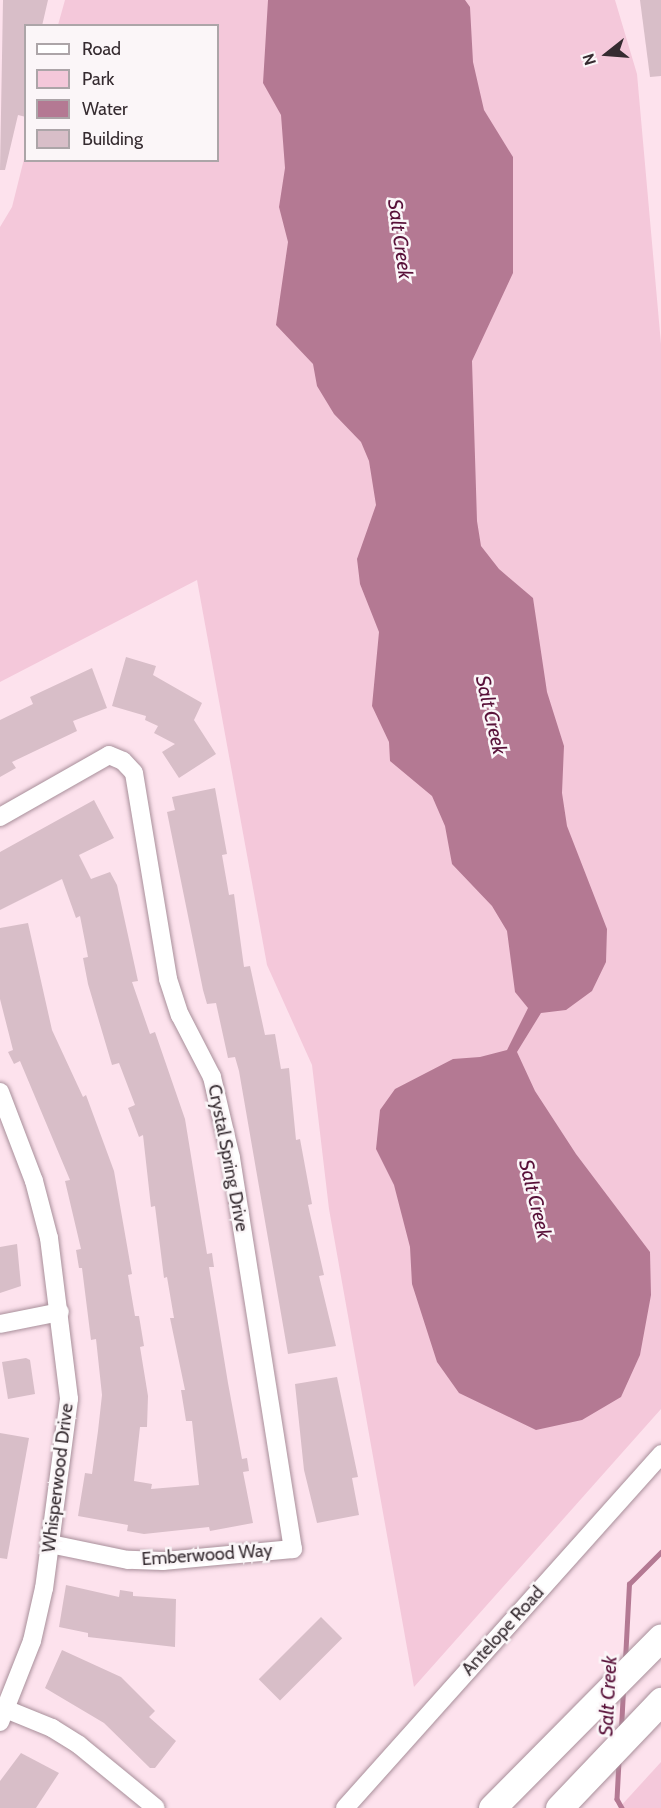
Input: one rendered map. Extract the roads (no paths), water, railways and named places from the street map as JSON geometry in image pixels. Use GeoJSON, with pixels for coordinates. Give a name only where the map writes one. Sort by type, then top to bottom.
{"type":"FeatureCollection","features":[{"type":"Feature","properties":{"kind":"highway"},"geometry":{"type":"LineString","coordinates":[[492,1808],[661,1637]]}},
{"type":"Feature","properties":{"kind":"highway"},"geometry":{"type":"LineString","coordinates":[[560,1808],[661,1701]]}},
{"type":"Feature","properties":{"kind":"street","name":"Crystal Spring Drive"},"geometry":{"type":"LineString","coordinates":[[0,817],[109,755],[123,761],[134,773],[168,979],[180,1015],[212,1077],[228,1146],[293,1549]]}},
{"type":"Feature","properties":{"kind":"street","name":"Whisperwood Drive"},"geometry":{"type":"LineString","coordinates":[[0,1092],[34,1180],[60,1312],[69,1399],[50,1544],[32,1641],[4,1716]]}},
{"type":"Feature","properties":{"kind":"street"},"geometry":{"type":"LineString","coordinates":[[0,1324],[60,1312]]}},
{"type":"Feature","properties":{"kind":"street","name":"Antelope Road"},"geometry":{"type":"LineString","coordinates":[[345,1808],[661,1454]]}},
{"type":"Feature","properties":{"kind":"street","name":"Emberwood Way"},"geometry":{"type":"LineString","coordinates":[[50,1544],[128,1560],[164,1561],[293,1549]]}},
{"type":"Feature","properties":{"kind":"street"},"geometry":{"type":"LineString","coordinates":[[4,1716],[52,1728],[79,1745],[156,1808]]}},
{"type":"Feature","properties":{"kind":"water"},"geometry":{"type":"Polygon","coordinates":[[[268,0],[465,0],[470,7],[473,62],[484,110],[513,157],[513,273],[472,361],[477,521],[481,546],[499,569],[533,598],[547,692],[564,746],[562,793],[567,826],[607,929],[606,962],[592,991],[566,1010],[541,1013],[517,1052],[535,1091],[576,1154],[650,1252],[651,1295],[640,1355],[621,1397],[582,1420],[536,1430],[459,1393],[437,1362],[412,1284],[410,1247],[394,1185],[376,1149],[380,1110],[395,1089],[453,1059],[480,1057],[507,1050],[528,1008],[515,992],[507,931],[492,906],[452,864],[445,826],[432,796],[390,761],[389,742],[372,706],[379,632],[360,584],[357,559],[376,505],[369,461],[361,442],[334,414],[317,386],[313,364],[276,325],[288,242],[279,207],[285,168],[281,115],[263,83],[268,0]]]}},
{"type":"Feature","properties":{"kind":"waterway","name":"Salt Creek"},"geometry":{"type":"LineString","coordinates":[[625,1660],[629,1584],[661,1552]]}},
{"type":"Feature","properties":{"kind":"waterway","name":"Salt Creek"},"geometry":{"type":"LineString","coordinates":[[621,1729],[623,1689]]}},
{"type":"Feature","properties":{"kind":"waterway","name":"Salt Creek"},"geometry":{"type":"LineString","coordinates":[[619,1761],[617,1799],[622,1808]]}}]}
